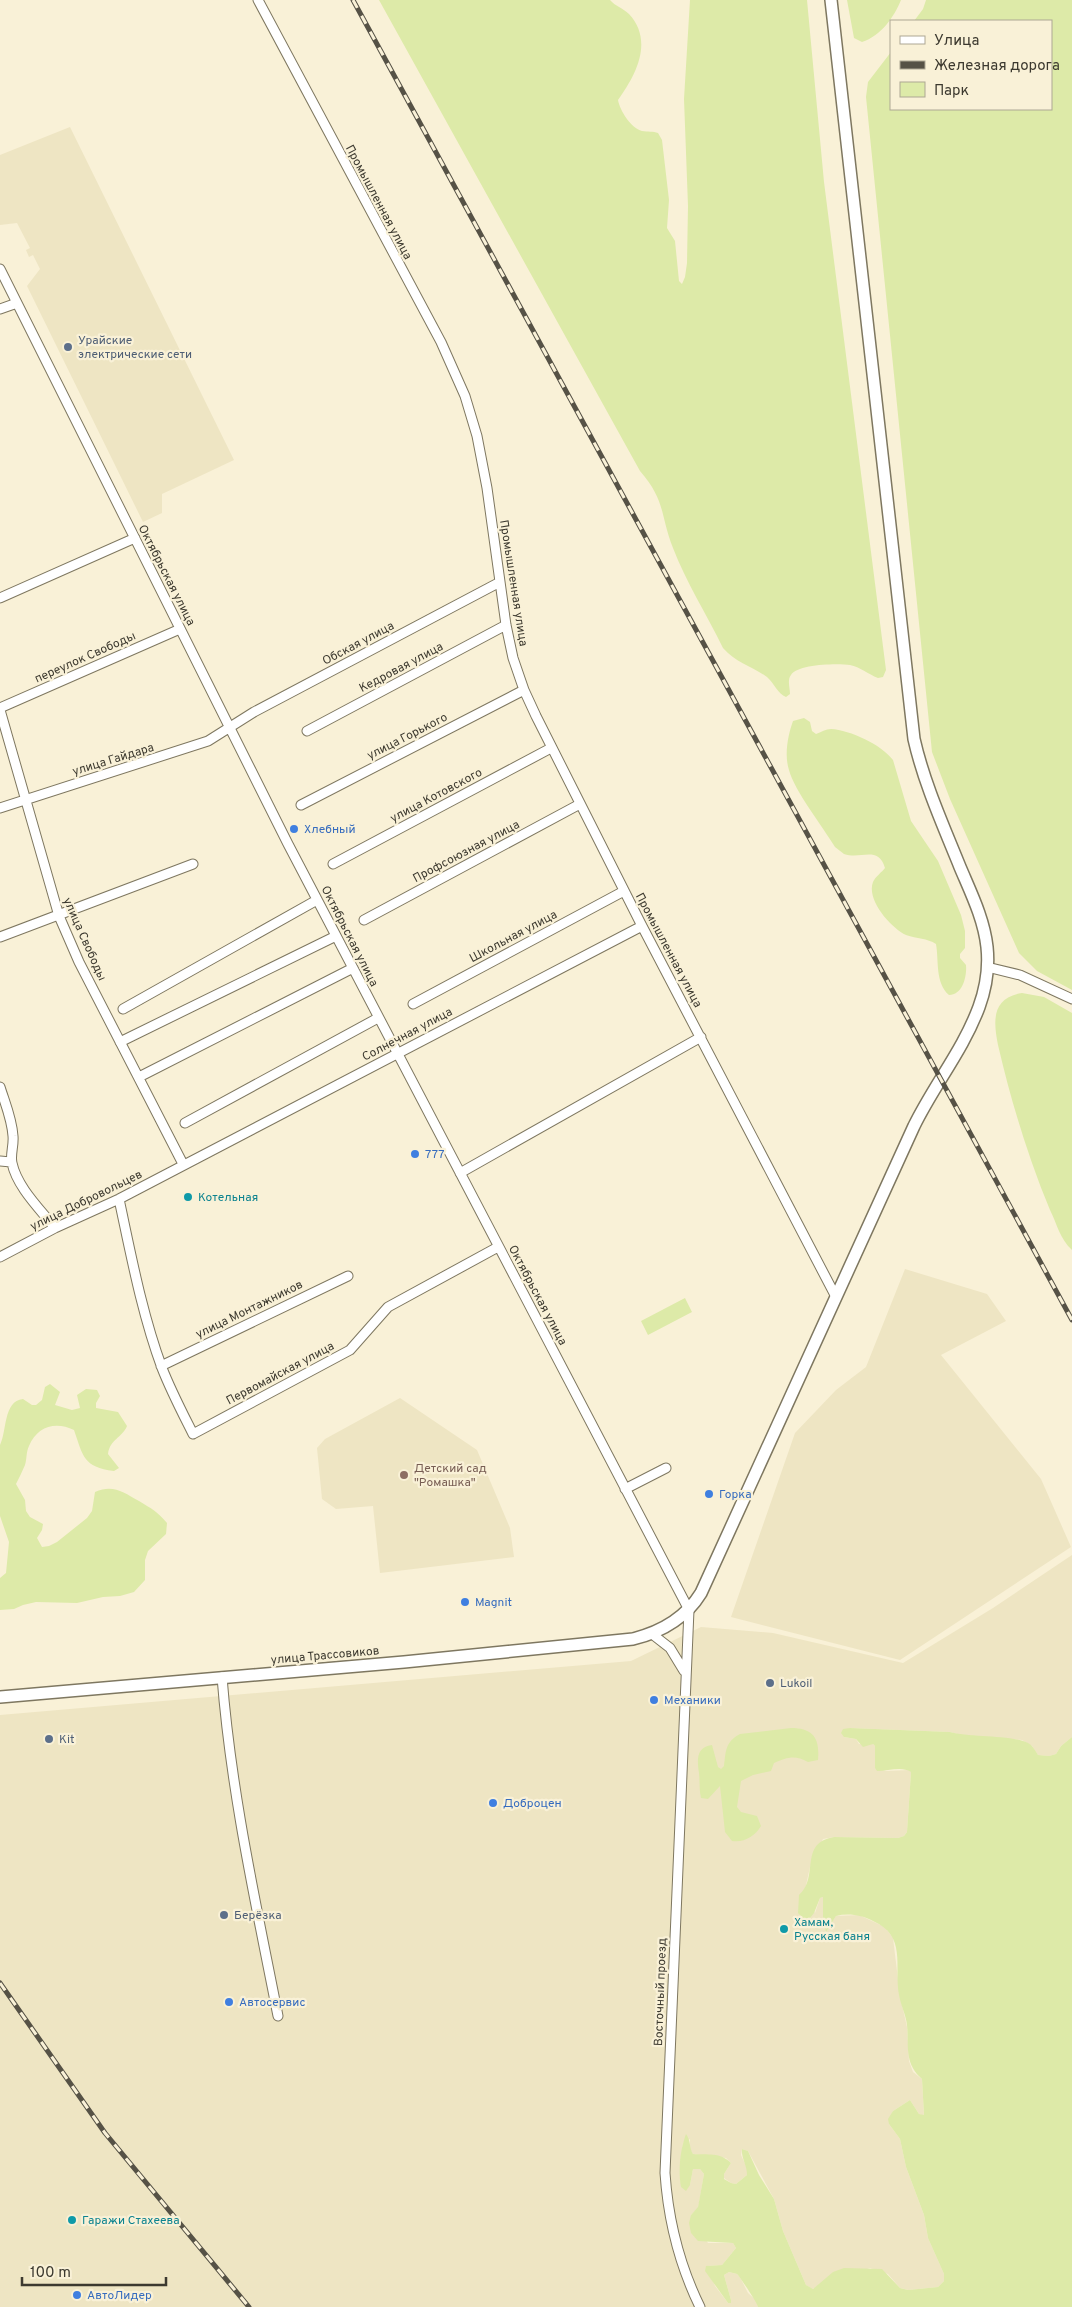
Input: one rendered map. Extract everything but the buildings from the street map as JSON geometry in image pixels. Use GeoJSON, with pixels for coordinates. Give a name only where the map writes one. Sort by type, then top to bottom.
{"type":"FeatureCollection","features":[{"type":"Feature","properties":{"kind":"main road"},"geometry":{"type":"LineString","coordinates":[[689,1610],[696,1602],[708,1580],[737,1511],[921,1111],[967,1036],[982,997],[987,967],[987,947],[979,916],[927,785],[914,739],[831,0]]}},
{"type":"Feature","properties":{"kind":"main road","name":"улица Трассовиков"},"geometry":{"type":"LineString","coordinates":[[0,1697],[594,1644],[633,1639],[652,1634],[675,1621],[689,1610]]}},
{"type":"Feature","properties":{"kind":"street","name":"Промышленная улица"},"geometry":{"type":"LineString","coordinates":[[258,0],[441,342],[458,378],[471,414],[481,455],[506,625],[513,658],[524,690],[551,748],[624,891],[836,1297]]}},
{"type":"Feature","properties":{"kind":"street","name":"Октябрьская улица"},"geometry":{"type":"LineString","coordinates":[[0,269],[317,900],[689,1610]]}},
{"type":"Feature","properties":{"kind":"street"},"geometry":{"type":"LineString","coordinates":[[0,309],[17,303]]}},
{"type":"Feature","properties":{"kind":"street"},"geometry":{"type":"LineString","coordinates":[[0,598],[135,538]]}},
{"type":"Feature","properties":{"kind":"street","name":"Обская улица"},"geometry":{"type":"LineString","coordinates":[[230,729],[254,712],[500,582]]}},
{"type":"Feature","properties":{"kind":"street","name":"Кедровая улица"},"geometry":{"type":"LineString","coordinates":[[307,731],[506,625]]}},
{"type":"Feature","properties":{"kind":"street","name":"переулок Свободы"},"geometry":{"type":"LineString","coordinates":[[0,709],[180,629]]}},
{"type":"Feature","properties":{"kind":"street","name":"улица Горького"},"geometry":{"type":"LineString","coordinates":[[301,805],[524,690]]}},
{"type":"Feature","properties":{"kind":"street","name":"улица Свободы"},"geometry":{"type":"LineString","coordinates":[[0,709],[59,916],[79,962],[184,1164]]}},
{"type":"Feature","properties":{"kind":"street","name":"улица Гайдара"},"geometry":{"type":"LineString","coordinates":[[0,808],[191,748],[230,729]]}},
{"type":"Feature","properties":{"kind":"street","name":"улица Котовского"},"geometry":{"type":"LineString","coordinates":[[333,864],[551,748]]}},
{"type":"Feature","properties":{"kind":"street","name":"Профсоюзная улица"},"geometry":{"type":"LineString","coordinates":[[364,920],[580,804]]}},
{"type":"Feature","properties":{"kind":"street"},"geometry":{"type":"LineString","coordinates":[[0,937],[193,864]]}},
{"type":"Feature","properties":{"kind":"street","name":"Школьная улица"},"geometry":{"type":"LineString","coordinates":[[413,1004],[624,891]]}},
{"type":"Feature","properties":{"kind":"street"},"geometry":{"type":"LineString","coordinates":[[123,1008],[317,900]]}},
{"type":"Feature","properties":{"kind":"street","name":"Солнечная улица"},"geometry":{"type":"LineString","coordinates":[[184,1164],[642,926]]}},
{"type":"Feature","properties":{"kind":"street"},"geometry":{"type":"LineString","coordinates":[[120,1042],[336,936]]}},
{"type":"Feature","properties":{"kind":"street"},"geometry":{"type":"LineString","coordinates":[[987,967],[1020,975],[1072,999]]}},
{"type":"Feature","properties":{"kind":"street"},"geometry":{"type":"LineString","coordinates":[[138,1077],[353,968]]}},
{"type":"Feature","properties":{"kind":"street"},"geometry":{"type":"LineString","coordinates":[[185,1123],[378,1018]]}},
{"type":"Feature","properties":{"kind":"street"},"geometry":{"type":"LineString","coordinates":[[460,1173],[701,1037]]}},
{"type":"Feature","properties":{"kind":"street"},"geometry":{"type":"LineString","coordinates":[[0,1087],[12,1124],[14,1139],[11,1162],[28,1194],[55,1228]]}},
{"type":"Feature","properties":{"kind":"street"},"geometry":{"type":"LineString","coordinates":[[0,1161],[11,1162]]}},
{"type":"Feature","properties":{"kind":"street","name":"улица Добровольцев"},"geometry":{"type":"LineString","coordinates":[[0,1257],[55,1228],[119,1200],[184,1164]]}},
{"type":"Feature","properties":{"kind":"street"},"geometry":{"type":"LineString","coordinates":[[119,1200],[148,1323],[161,1366]]}},
{"type":"Feature","properties":{"kind":"street","name":"Первомайская улица"},"geometry":{"type":"LineString","coordinates":[[161,1366],[173,1396],[193,1434],[350,1350],[388,1307],[498,1247]]}},
{"type":"Feature","properties":{"kind":"street","name":"улица Монтажников"},"geometry":{"type":"LineString","coordinates":[[161,1366],[348,1276]]}},
{"type":"Feature","properties":{"kind":"street"},"geometry":{"type":"LineString","coordinates":[[625,1489],[666,1468]]}},
{"type":"Feature","properties":{"kind":"street","name":"Восточный проезд"},"geometry":{"type":"LineString","coordinates":[[689,1610],[665,2173],[667,2199],[674,2229],[685,2269],[700,2307]]}},
{"type":"Feature","properties":{"kind":"street"},"geometry":{"type":"LineString","coordinates":[[652,1634],[670,1648],[685,1674]]}},
{"type":"Feature","properties":{"kind":"street"},"geometry":{"type":"LineString","coordinates":[[222,1677],[226,1726],[246,1858],[278,2016]]}},
{"type":"Feature","properties":{"kind":"shaded area"},"geometry":{"type":"Polygon","coordinates":[[[70,127],[234,460],[162,494],[162,513],[143,522],[27,286],[40,269],[33,255],[29,257],[26,250],[30,248],[17,223],[0,225],[0,155],[70,127]]]}},
{"type":"Feature","properties":{"kind":"shaded area"},"geometry":{"type":"Polygon","coordinates":[[[905,1269],[987,1294],[1006,1321],[941,1355],[1041,1479],[1071,1547],[900,1660],[731,1617],[795,1433],[836,1390],[866,1367],[905,1269]]]}},
{"type":"Feature","properties":{"kind":"shaded area","name":"Детский сад \"Ромашка\""},"geometry":{"type":"Polygon","coordinates":[[[400,1398],[477,1450],[510,1528],[514,1557],[380,1573],[373,1506],[336,1509],[322,1499],[317,1448],[325,1439],[400,1398]]]}},
{"type":"Feature","properties":{"kind":"shaded area"},"geometry":{"type":"Polygon","coordinates":[[[1072,1555],[1072,1737],[1061,1746],[1056,1754],[1049,1756],[1038,1755],[1032,1746],[1022,1740],[961,1735],[950,1732],[850,1728],[844,1737],[856,1739],[859,1744],[873,1744],[875,1746],[875,1768],[886,1771],[909,1770],[911,1772],[907,1832],[904,1836],[898,1838],[834,1837],[823,1839],[810,1867],[805,1890],[815,1913],[820,1898],[823,1897],[823,1918],[830,1925],[836,1916],[859,1915],[885,1927],[893,1938],[900,1996],[907,2027],[909,2061],[913,2072],[922,2079],[924,2116],[919,2114],[910,2100],[893,2111],[889,2124],[900,2139],[906,2167],[924,2215],[928,2238],[944,2274],[944,2281],[938,2287],[908,2290],[900,2288],[888,2274],[870,2268],[812,2289],[806,2285],[783,2231],[774,2199],[748,2151],[742,2149],[741,2155],[747,2168],[747,2175],[736,2184],[731,2183],[724,2178],[724,2174],[731,2163],[726,2158],[693,2154],[690,2150],[690,2139],[683,2143],[680,2181],[690,2185],[693,2169],[700,2169],[704,2174],[698,2208],[691,2215],[708,2243],[733,2243],[736,2248],[722,2265],[707,2266],[715,2286],[728,2303],[731,2300],[724,2275],[729,2272],[737,2274],[748,2293],[757,2301],[758,2307],[0,2307],[0,1715],[631,1661],[701,1627],[773,1633],[903,1663],[993,1608],[1072,1555]]]}},
{"type":"Feature","properties":{"kind":"green space"},"geometry":{"type":"Polygon","coordinates":[[[379,0],[610,0],[629,14],[636,24],[640,35],[640,58],[631,80],[618,100],[630,123],[642,131],[658,133],[662,140],[669,200],[667,228],[675,241],[679,281],[682,284],[687,263],[688,206],[684,99],[690,0],[807,0],[824,182],[886,670],[883,677],[878,678],[850,665],[828,664],[809,666],[795,671],[791,675],[789,682],[790,694],[786,697],[767,677],[739,661],[723,648],[678,561],[654,491],[640,471],[379,0]]]}},
{"type":"Feature","properties":{"kind":"green space"},"geometry":{"type":"Polygon","coordinates":[[[847,0],[901,0],[895,13],[881,31],[862,42],[854,38],[847,0]]]}},
{"type":"Feature","properties":{"kind":"green space"},"geometry":{"type":"Polygon","coordinates":[[[926,0],[1072,0],[1072,990],[1037,971],[1019,953],[950,799],[932,752],[866,97],[868,82],[890,53],[890,110],[1052,110],[1052,20],[915,20],[923,9],[926,0]]]}},
{"type":"Feature","properties":{"kind":"green space"},"geometry":{"type":"Polygon","coordinates":[[[804,718],[810,722],[812,731],[816,734],[831,729],[856,735],[874,744],[893,760],[911,821],[938,861],[961,915],[965,931],[965,948],[960,954],[960,958],[966,965],[966,974],[958,992],[949,995],[941,984],[936,944],[906,935],[887,920],[876,905],[872,889],[874,880],[885,868],[882,861],[873,855],[844,854],[835,847],[797,788],[788,764],[787,745],[793,721],[804,718]]]}},
{"type":"Feature","properties":{"kind":"green space"},"geometry":{"type":"Polygon","coordinates":[[[1022,993],[1044,997],[1072,1013],[1072,1250],[1064,1241],[1059,1231],[1034,1170],[1014,1108],[998,1045],[995,1027],[997,1011],[1005,1000],[1022,993]]]}},
{"type":"Feature","properties":{"kind":"green space"},"geometry":{"type":"Polygon","coordinates":[[[685,1298],[692,1312],[648,1335],[641,1321],[685,1298]]]}},
{"type":"Feature","properties":{"kind":"green space"},"geometry":{"type":"Polygon","coordinates":[[[50,1384],[60,1392],[55,1405],[72,1410],[80,1408],[77,1395],[86,1389],[97,1390],[100,1396],[96,1403],[96,1408],[118,1412],[127,1426],[109,1449],[108,1454],[119,1468],[114,1471],[96,1467],[90,1463],[82,1453],[74,1430],[67,1427],[48,1427],[32,1439],[28,1448],[25,1465],[16,1484],[25,1500],[26,1511],[30,1517],[43,1524],[37,1538],[42,1547],[57,1542],[87,1518],[92,1511],[95,1492],[107,1489],[123,1492],[154,1510],[167,1523],[166,1534],[148,1551],[145,1560],[145,1580],[134,1592],[77,1603],[36,1602],[14,1609],[0,1610],[0,1578],[6,1573],[9,1542],[0,1516],[0,1445],[12,1405],[23,1399],[32,1405],[36,1405],[42,1400],[45,1387],[50,1384]]]}},
{"type":"Feature","properties":{"kind":"green space"},"geometry":{"type":"Polygon","coordinates":[[[791,1728],[805,1730],[814,1736],[818,1746],[818,1760],[808,1762],[799,1758],[787,1758],[774,1763],[771,1771],[753,1775],[741,1781],[737,1807],[741,1812],[757,1816],[761,1826],[749,1838],[741,1841],[732,1841],[725,1832],[720,1786],[708,1799],[701,1798],[698,1763],[700,1751],[712,1745],[718,1767],[721,1769],[724,1766],[726,1751],[731,1740],[740,1734],[791,1728]]]}},
{"type":"Feature","properties":{"kind":"green space"},"geometry":{"type":"Polygon","coordinates":[[[843,1729],[950,1732],[1015,1739],[1031,1745],[1038,1755],[1049,1756],[1056,1754],[1061,1746],[1072,1737],[1072,2307],[758,2307],[737,2274],[729,2272],[724,2275],[731,2300],[731,2303],[728,2303],[705,2271],[706,2266],[722,2265],[736,2248],[733,2243],[698,2241],[691,2233],[689,2223],[691,2215],[698,2207],[704,2174],[700,2169],[693,2169],[690,2185],[686,2191],[681,2187],[680,2160],[686,2134],[693,2154],[709,2154],[723,2157],[731,2163],[724,2174],[724,2179],[731,2183],[736,2184],[747,2175],[742,2149],[748,2151],[759,2175],[774,2199],[783,2231],[806,2285],[813,2289],[833,2272],[844,2268],[882,2269],[900,2288],[908,2290],[938,2287],[944,2281],[944,2274],[928,2238],[924,2215],[906,2167],[900,2139],[889,2124],[888,2119],[893,2111],[910,2100],[919,2114],[924,2115],[922,2079],[912,2067],[910,2061],[906,2021],[899,1995],[895,1943],[884,1927],[869,1919],[855,1915],[836,1916],[826,1932],[823,1918],[823,1897],[820,1898],[810,1918],[804,1919],[798,1913],[799,1895],[805,1888],[808,1879],[813,1853],[816,1846],[823,1840],[834,1837],[898,1838],[904,1836],[907,1832],[911,1772],[899,1769],[877,1771],[875,1768],[875,1746],[873,1744],[863,1747],[856,1739],[844,1737],[841,1733],[843,1729]]]}},
{"type":"Feature","properties":{"kind":"railway"},"geometry":{"type":"LineString","coordinates":[[353,0],[1072,1320]]}},
{"type":"Feature","properties":{"kind":"railway"},"geometry":{"type":"LineString","coordinates":[[0,1983],[105,2133],[249,2307]]}},
{"type":"Feature","properties":{"kind":"place","name":"Урайские электрические сети"},"geometry":{"type":"Point","coordinates":[68,347]}},
{"type":"Feature","properties":{"kind":"place","name":"Хлебный"},"geometry":{"type":"Point","coordinates":[294,829]}},
{"type":"Feature","properties":{"kind":"place","name":"777"},"geometry":{"type":"Point","coordinates":[415,1154]}},
{"type":"Feature","properties":{"kind":"place","name":"Котельная"},"geometry":{"type":"Point","coordinates":[188,1197]}},
{"type":"Feature","properties":{"kind":"place","name":"Детский сад \"Ромашка\""},"geometry":{"type":"Point","coordinates":[404,1475]}},
{"type":"Feature","properties":{"kind":"place","name":"Горка"},"geometry":{"type":"Point","coordinates":[709,1494]}},
{"type":"Feature","properties":{"kind":"place","name":"Magnit"},"geometry":{"type":"Point","coordinates":[465,1602]}},
{"type":"Feature","properties":{"kind":"place","name":"Lukoil"},"geometry":{"type":"Point","coordinates":[770,1683]}},
{"type":"Feature","properties":{"kind":"place","name":"Механики"},"geometry":{"type":"Point","coordinates":[654,1700]}},
{"type":"Feature","properties":{"kind":"place","name":"Kit"},"geometry":{"type":"Point","coordinates":[49,1739]}},
{"type":"Feature","properties":{"kind":"place","name":"Доброцен"},"geometry":{"type":"Point","coordinates":[493,1803]}},
{"type":"Feature","properties":{"kind":"place","name":"Берёзка"},"geometry":{"type":"Point","coordinates":[224,1915]}},
{"type":"Feature","properties":{"kind":"place","name":"Хамам, Русская баня"},"geometry":{"type":"Point","coordinates":[784,1929]}},
{"type":"Feature","properties":{"kind":"place","name":"Автосервис"},"geometry":{"type":"Point","coordinates":[229,2002]}},
{"type":"Feature","properties":{"kind":"place","name":"Гаражи Стахеева"},"geometry":{"type":"Point","coordinates":[72,2220]}},
{"type":"Feature","properties":{"kind":"place","name":"АвтоЛидер"},"geometry":{"type":"Point","coordinates":[77,2295]}}]}
